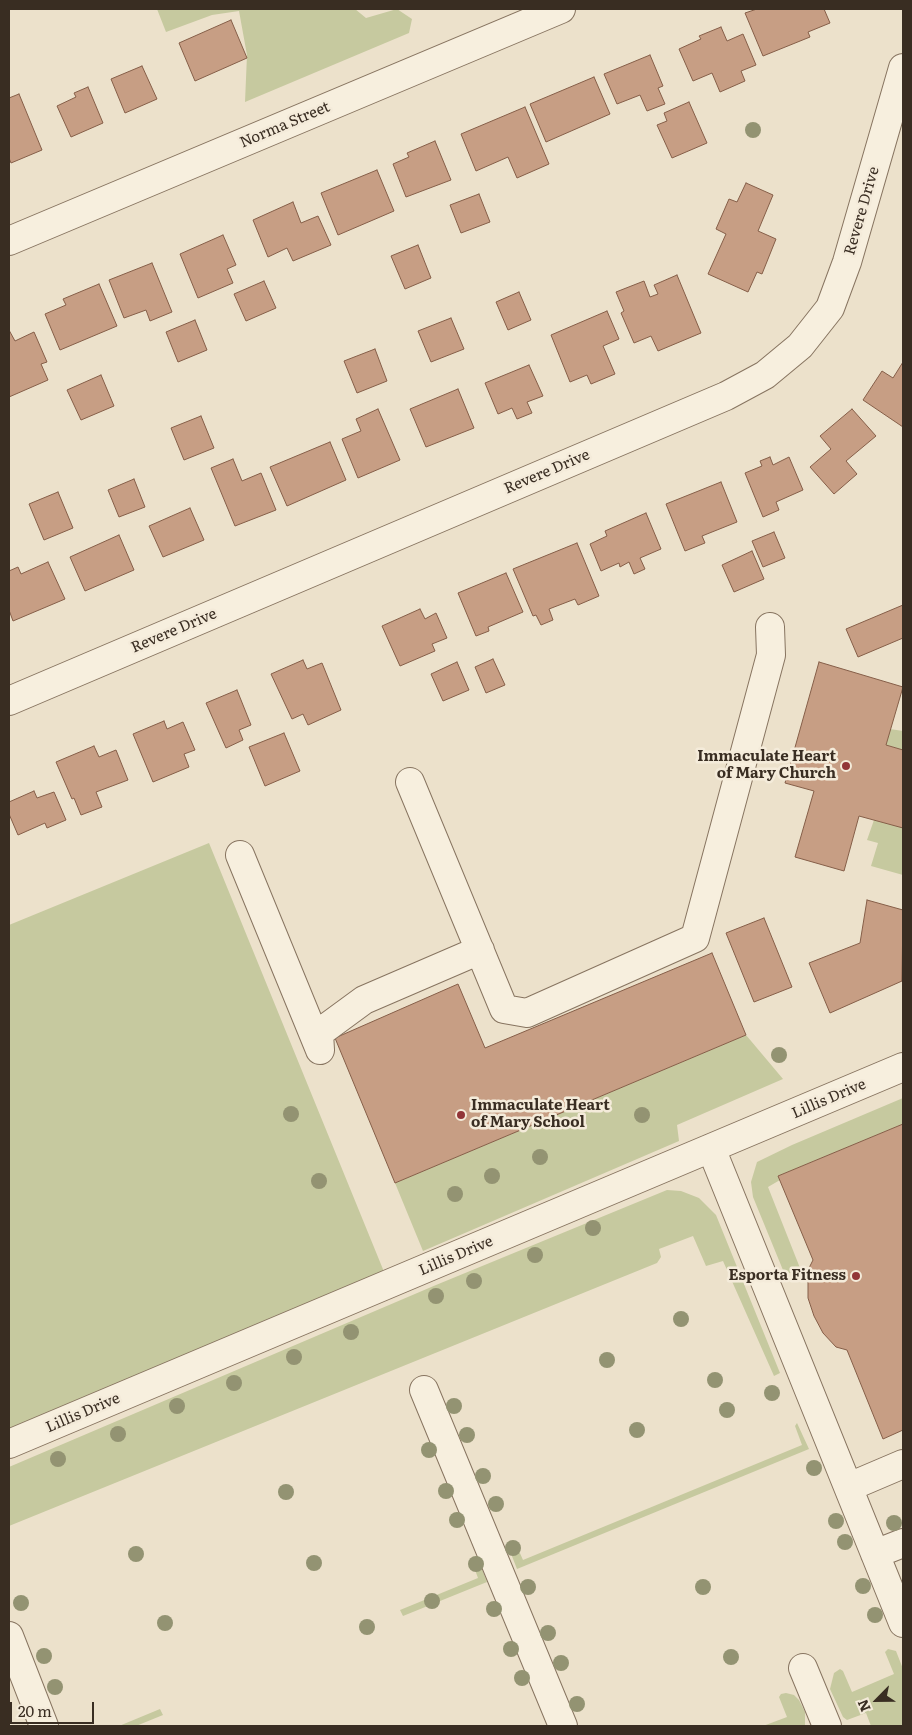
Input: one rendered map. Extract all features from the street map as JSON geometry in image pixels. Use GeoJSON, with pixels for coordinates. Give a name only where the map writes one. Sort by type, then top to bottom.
{"type":"FeatureCollection","features":[{"type":"Feature","properties":{"kind":"street","name":"Norma Street"},"geometry":{"type":"LineString","coordinates":[[9,241],[561,9]]}},
{"type":"Feature","properties":{"kind":"street","name":"Revere Drive"},"geometry":{"type":"LineString","coordinates":[[9,701],[719,399],[765,375],[800,346],[816,328],[833,301],[858,224],[903,68]]}},
{"type":"Feature","properties":{"kind":"street"},"geometry":{"type":"LineString","coordinates":[[410,782],[504,1009],[527,1013],[695,938],[771,655],[770,627]]}},
{"type":"Feature","properties":{"kind":"street"},"geometry":{"type":"LineString","coordinates":[[240,854],[320,1050],[319,1033],[364,1000],[480,950]]}},
{"type":"Feature","properties":{"kind":"street","name":"Lillis Drive"},"geometry":{"type":"LineString","coordinates":[[9,1444],[903,1068]]}},
{"type":"Feature","properties":{"kind":"street"},"geometry":{"type":"LineString","coordinates":[[711,1148],[903,1623]]}},
{"type":"Feature","properties":{"kind":"street"},"geometry":{"type":"LineString","coordinates":[[424,1390],[563,1726]]}},
{"type":"Feature","properties":{"kind":"street"},"geometry":{"type":"LineString","coordinates":[[849,1486],[903,1464]]}},
{"type":"Feature","properties":{"kind":"street"},"geometry":{"type":"LineString","coordinates":[[875,1554],[903,1543]]}},
{"type":"Feature","properties":{"kind":"street"},"geometry":{"type":"LineString","coordinates":[[9,1636],[44,1726]]}},
{"type":"Feature","properties":{"kind":"street"},"geometry":{"type":"LineString","coordinates":[[803,1668],[828,1726]]}},
{"type":"Feature","properties":{"kind":"green space"},"geometry":{"type":"Polygon","coordinates":[[[157,9],[355,9],[366,18],[397,9],[412,19],[409,33],[245,102],[247,55],[239,11],[212,15],[166,32],[157,9]]]}},
{"type":"Feature","properties":{"kind":"green space"},"geometry":{"type":"Polygon","coordinates":[[[890,729],[903,731],[903,750],[886,745],[890,729]]]}},
{"type":"Feature","properties":{"kind":"green space"},"geometry":{"type":"Polygon","coordinates":[[[874,820],[903,827],[903,875],[871,866],[878,843],[867,840],[874,820]]]}},
{"type":"Feature","properties":{"kind":"green space"},"geometry":{"type":"Polygon","coordinates":[[[209,843],[389,1284],[9,1444],[9,925],[209,843]]]}},
{"type":"Feature","properties":{"kind":"green space"},"geometry":{"type":"Polygon","coordinates":[[[746,1035],[783,1079],[677,1125],[679,1141],[423,1251],[395,1183],[746,1035]]]}},
{"type":"Feature","properties":{"kind":"green space"},"geometry":{"type":"Polygon","coordinates":[[[903,1098],[903,1124],[778,1176],[780,1180],[768,1187],[800,1268],[785,1275],[753,1197],[751,1182],[757,1162],[792,1145],[903,1098]]]}},
{"type":"Feature","properties":{"kind":"green space"},"geometry":{"type":"Polygon","coordinates":[[[667,1190],[681,1191],[699,1198],[716,1215],[780,1373],[774,1376],[723,1261],[706,1266],[693,1236],[659,1249],[661,1257],[657,1263],[9,1526],[9,1467],[436,1285],[667,1190]]]}},
{"type":"Feature","properties":{"kind":"green space"},"geometry":{"type":"Polygon","coordinates":[[[797,1423],[809,1449],[517,1569],[508,1546],[509,1541],[515,1542],[523,1560],[802,1445],[795,1426],[797,1423]]]}},
{"type":"Feature","properties":{"kind":"green space"},"geometry":{"type":"Polygon","coordinates":[[[477,1556],[487,1582],[403,1616],[400,1610],[478,1578],[471,1559],[477,1556]]]}},
{"type":"Feature","properties":{"kind":"green space"},"geometry":{"type":"Polygon","coordinates":[[[888,1649],[896,1651],[903,1669],[903,1726],[871,1726],[866,1713],[847,1720],[843,1717],[830,1689],[834,1673],[840,1669],[843,1671],[852,1692],[894,1674],[885,1652],[888,1649]]]}},
{"type":"Feature","properties":{"kind":"green space"},"geometry":{"type":"Polygon","coordinates":[[[781,1694],[794,1695],[799,1700],[805,1712],[805,1726],[763,1726],[787,1717],[779,1697],[781,1694]]]}},
{"type":"Feature","properties":{"kind":"green space"},"geometry":{"type":"Polygon","coordinates":[[[160,1709],[163,1715],[136,1726],[119,1726],[160,1709]]]}},
{"type":"Feature","properties":{"kind":"building"},"geometry":{"type":"Polygon","coordinates":[[[757,9],[824,9],[830,23],[808,32],[810,37],[763,56],[745,13],[757,9]]]}},
{"type":"Feature","properties":{"kind":"building"},"geometry":{"type":"Polygon","coordinates":[[[231,20],[247,58],[195,81],[179,43],[231,20]]]}},
{"type":"Feature","properties":{"kind":"building"},"geometry":{"type":"Polygon","coordinates":[[[721,27],[727,41],[743,34],[756,65],[741,71],[745,81],[720,92],[712,73],[693,81],[679,49],[701,39],[699,36],[721,27]]]}},
{"type":"Feature","properties":{"kind":"building"},"geometry":{"type":"Polygon","coordinates":[[[650,55],[663,86],[658,88],[665,104],[647,111],[640,95],[617,104],[604,74],[650,55]]]}},
{"type":"Feature","properties":{"kind":"building"},"geometry":{"type":"Polygon","coordinates":[[[142,66],[157,99],[125,113],[111,79],[142,66]]]}},
{"type":"Feature","properties":{"kind":"building"},"geometry":{"type":"Polygon","coordinates":[[[594,77],[610,114],[546,142],[530,104],[594,77]]]}},
{"type":"Feature","properties":{"kind":"building"},"geometry":{"type":"Polygon","coordinates":[[[88,87],[103,123],[71,137],[57,106],[76,97],[74,93],[88,87]]]}},
{"type":"Feature","properties":{"kind":"building"},"geometry":{"type":"Polygon","coordinates":[[[19,94],[42,150],[11,163],[9,158],[9,98],[19,94]]]}},
{"type":"Feature","properties":{"kind":"building"},"geometry":{"type":"Polygon","coordinates":[[[689,102],[707,143],[672,158],[657,125],[667,121],[664,113],[689,102]]]}},
{"type":"Feature","properties":{"kind":"building"},"geometry":{"type":"Polygon","coordinates":[[[525,107],[549,164],[517,178],[508,157],[476,171],[461,134],[525,107]]]}},
{"type":"Feature","properties":{"kind":"building"},"geometry":{"type":"Polygon","coordinates":[[[435,141],[451,180],[406,197],[393,164],[409,157],[407,153],[435,141]]]}},
{"type":"Feature","properties":{"kind":"building"},"geometry":{"type":"Polygon","coordinates":[[[377,170],[394,211],[338,235],[321,193],[377,170]]]}},
{"type":"Feature","properties":{"kind":"building"},"geometry":{"type":"Polygon","coordinates":[[[746,183],[773,195],[758,231],[776,239],[762,274],[757,272],[748,292],[708,274],[726,234],[716,229],[729,199],[737,202],[746,183]]]}},
{"type":"Feature","properties":{"kind":"building"},"geometry":{"type":"Polygon","coordinates":[[[479,194],[490,222],[461,233],[450,205],[479,194]]]}},
{"type":"Feature","properties":{"kind":"building"},"geometry":{"type":"Polygon","coordinates":[[[293,202],[301,223],[318,216],[331,245],[293,261],[287,248],[268,257],[253,220],[293,202]]]}},
{"type":"Feature","properties":{"kind":"building"},"geometry":{"type":"Polygon","coordinates":[[[223,235],[236,265],[227,269],[233,283],[198,298],[180,254],[223,235]]]}},
{"type":"Feature","properties":{"kind":"building"},"geometry":{"type":"Polygon","coordinates":[[[418,245],[431,278],[405,289],[391,256],[418,245]]]}},
{"type":"Feature","properties":{"kind":"building"},"geometry":{"type":"Polygon","coordinates":[[[152,263],[172,312],[150,321],[146,310],[124,318],[109,280],[152,263]]]}},
{"type":"Feature","properties":{"kind":"building"},"geometry":{"type":"Polygon","coordinates":[[[677,275],[701,333],[658,351],[651,336],[634,343],[621,313],[624,311],[616,292],[644,281],[650,297],[658,294],[654,285],[677,275]]]}},
{"type":"Feature","properties":{"kind":"building"},"geometry":{"type":"Polygon","coordinates":[[[264,281],[276,308],[246,321],[234,294],[264,281]]]}},
{"type":"Feature","properties":{"kind":"building"},"geometry":{"type":"Polygon","coordinates":[[[99,284],[117,326],[60,350],[45,314],[66,305],[63,299],[99,284]]]}},
{"type":"Feature","properties":{"kind":"building"},"geometry":{"type":"Polygon","coordinates":[[[519,292],[531,320],[508,330],[496,302],[519,292]]]}},
{"type":"Feature","properties":{"kind":"building"},"geometry":{"type":"Polygon","coordinates":[[[607,311],[619,339],[603,346],[615,374],[591,384],[587,375],[570,382],[551,335],[607,311]]]}},
{"type":"Feature","properties":{"kind":"building"},"geometry":{"type":"Polygon","coordinates":[[[451,318],[464,349],[431,362],[418,331],[451,318]]]}},
{"type":"Feature","properties":{"kind":"building"},"geometry":{"type":"Polygon","coordinates":[[[195,320],[207,350],[178,362],[166,332],[195,320]]]}},
{"type":"Feature","properties":{"kind":"building"},"geometry":{"type":"Polygon","coordinates":[[[9,330],[15,341],[34,332],[47,362],[41,364],[48,380],[9,397],[9,330]]]}},
{"type":"Feature","properties":{"kind":"building"},"geometry":{"type":"Polygon","coordinates":[[[375,349],[387,381],[357,393],[344,361],[375,349]]]}},
{"type":"Feature","properties":{"kind":"building"},"geometry":{"type":"Polygon","coordinates":[[[903,362],[903,427],[863,400],[882,371],[893,378],[903,362]]]}},
{"type":"Feature","properties":{"kind":"building"},"geometry":{"type":"Polygon","coordinates":[[[529,365],[543,396],[527,402],[532,413],[517,419],[512,408],[498,414],[485,383],[529,365]]]}},
{"type":"Feature","properties":{"kind":"building"},"geometry":{"type":"Polygon","coordinates":[[[101,375],[114,406],[81,420],[67,390],[101,375]]]}},
{"type":"Feature","properties":{"kind":"building"},"geometry":{"type":"Polygon","coordinates":[[[458,389],[474,428],[426,447],[410,409],[458,389]]]}},
{"type":"Feature","properties":{"kind":"building"},"geometry":{"type":"Polygon","coordinates":[[[378,409],[400,460],[358,478],[342,439],[361,431],[356,419],[378,409]]]}},
{"type":"Feature","properties":{"kind":"building"},"geometry":{"type":"Polygon","coordinates":[[[852,409],[876,436],[846,461],[857,474],[834,494],[810,467],[831,449],[820,436],[852,409]]]}},
{"type":"Feature","properties":{"kind":"building"},"geometry":{"type":"Polygon","coordinates":[[[201,416],[214,448],[184,460],[171,428],[201,416]]]}},
{"type":"Feature","properties":{"kind":"building"},"geometry":{"type":"Polygon","coordinates":[[[330,442],[346,480],[287,506],[270,467],[330,442]]]}},
{"type":"Feature","properties":{"kind":"building"},"geometry":{"type":"Polygon","coordinates":[[[770,457],[773,465],[789,457],[803,490],[776,502],[779,510],[763,517],[745,473],[762,466],[760,461],[770,457]]]}},
{"type":"Feature","properties":{"kind":"building"},"geometry":{"type":"Polygon","coordinates":[[[233,459],[242,481],[261,473],[276,510],[235,526],[211,468],[233,459]]]}},
{"type":"Feature","properties":{"kind":"building"},"geometry":{"type":"Polygon","coordinates":[[[134,479],[145,507],[119,517],[108,490],[134,479]]]}},
{"type":"Feature","properties":{"kind":"building"},"geometry":{"type":"Polygon","coordinates":[[[721,482],[737,522],[702,536],[705,543],[685,551],[666,504],[721,482]]]}},
{"type":"Feature","properties":{"kind":"building"},"geometry":{"type":"Polygon","coordinates":[[[58,492],[73,528],[44,540],[29,504],[58,492]]]}},
{"type":"Feature","properties":{"kind":"building"},"geometry":{"type":"Polygon","coordinates":[[[190,508],[204,540],[163,557],[149,526],[190,508]]]}},
{"type":"Feature","properties":{"kind":"building"},"geometry":{"type":"Polygon","coordinates":[[[646,513],[661,549],[640,558],[645,569],[634,574],[629,562],[620,567],[619,563],[601,571],[590,544],[607,536],[605,531],[646,513]]]}},
{"type":"Feature","properties":{"kind":"building"},"geometry":{"type":"Polygon","coordinates":[[[774,532],[785,558],[763,567],[752,541],[774,532]]]}},
{"type":"Feature","properties":{"kind":"building"},"geometry":{"type":"Polygon","coordinates":[[[119,535],[134,570],[85,591],[70,557],[119,535]]]}},
{"type":"Feature","properties":{"kind":"building"},"geometry":{"type":"Polygon","coordinates":[[[577,543],[599,596],[578,605],[575,599],[549,609],[553,620],[541,625],[536,615],[533,616],[513,569],[577,543]]]}},
{"type":"Feature","properties":{"kind":"building"},"geometry":{"type":"Polygon","coordinates":[[[752,551],[764,579],[734,592],[722,565],[752,551]]]}},
{"type":"Feature","properties":{"kind":"building"},"geometry":{"type":"Polygon","coordinates":[[[48,562],[65,599],[13,621],[9,610],[9,571],[18,567],[21,574],[48,562]]]}},
{"type":"Feature","properties":{"kind":"building"},"geometry":{"type":"Polygon","coordinates":[[[506,573],[523,612],[488,627],[489,631],[476,636],[458,593],[506,573]]]}},
{"type":"Feature","properties":{"kind":"building"},"geometry":{"type":"Polygon","coordinates":[[[903,605],[903,638],[858,657],[846,629],[903,605]]]}},
{"type":"Feature","properties":{"kind":"building"},"geometry":{"type":"Polygon","coordinates":[[[420,609],[425,619],[436,613],[447,638],[432,644],[435,651],[400,666],[382,626],[420,609]]]}},
{"type":"Feature","properties":{"kind":"building"},"geometry":{"type":"Polygon","coordinates":[[[493,659],[505,685],[486,693],[475,667],[493,659]]]}},
{"type":"Feature","properties":{"kind":"building"},"geometry":{"type":"Polygon","coordinates":[[[303,660],[307,669],[322,663],[341,710],[308,725],[303,714],[292,719],[271,674],[303,660]]]}},
{"type":"Feature","properties":{"kind":"building"},"geometry":{"type":"Polygon","coordinates":[[[457,662],[469,690],[443,701],[431,674],[457,662]]]}},
{"type":"Feature","properties":{"kind":"building","name":"Immaculate Heart of Mary Church"},"geometry":{"type":"Polygon","coordinates":[[[819,662],[903,687],[886,745],[903,750],[903,828],[859,816],[844,871],[795,857],[814,791],[785,783],[819,662]]]}},
{"type":"Feature","properties":{"kind":"building"},"geometry":{"type":"Polygon","coordinates":[[[237,690],[251,725],[239,730],[243,740],[226,748],[206,703],[237,690]]]}},
{"type":"Feature","properties":{"kind":"building"},"geometry":{"type":"Polygon","coordinates":[[[164,721],[167,729],[183,722],[195,750],[184,754],[189,767],[153,782],[133,734],[164,721]]]}},
{"type":"Feature","properties":{"kind":"building"},"geometry":{"type":"Polygon","coordinates":[[[284,733],[300,771],[265,786],[249,747],[284,733]]]}},
{"type":"Feature","properties":{"kind":"building"},"geometry":{"type":"Polygon","coordinates":[[[94,746],[99,757],[116,750],[128,780],[96,792],[102,807],[81,815],[56,762],[94,746]]]}},
{"type":"Feature","properties":{"kind":"building"},"geometry":{"type":"Polygon","coordinates":[[[34,791],[37,798],[54,792],[66,820],[47,828],[45,823],[18,835],[9,814],[9,802],[34,791]]]}},
{"type":"Feature","properties":{"kind":"building"},"geometry":{"type":"Polygon","coordinates":[[[867,900],[903,910],[902,981],[830,1013],[809,963],[860,943],[867,900]]]}},
{"type":"Feature","properties":{"kind":"building"},"geometry":{"type":"Polygon","coordinates":[[[764,918],[792,987],[754,1002],[726,933],[764,918]]]}},
{"type":"Feature","properties":{"kind":"building","name":"Immaculate Heart of Mary School"},"geometry":{"type":"Polygon","coordinates":[[[712,953],[746,1035],[395,1183],[335,1038],[458,984],[485,1048],[712,953]]]}},
{"type":"Feature","properties":{"kind":"building","name":"Esporta Fitness"},"geometry":{"type":"Polygon","coordinates":[[[903,1124],[903,1430],[883,1439],[847,1350],[836,1347],[823,1333],[814,1316],[808,1298],[809,1268],[813,1260],[778,1176],[903,1124]]]}},
{"type":"Feature","properties":{"kind":"place","name":"Immaculate Heart of Mary Church"},"geometry":{"type":"Point","coordinates":[846,766]}},
{"type":"Feature","properties":{"kind":"place","name":"Immaculate Heart of Mary School"},"geometry":{"type":"Point","coordinates":[461,1115]}},
{"type":"Feature","properties":{"kind":"place","name":"Esporta Fitness"},"geometry":{"type":"Point","coordinates":[856,1276]}}]}
